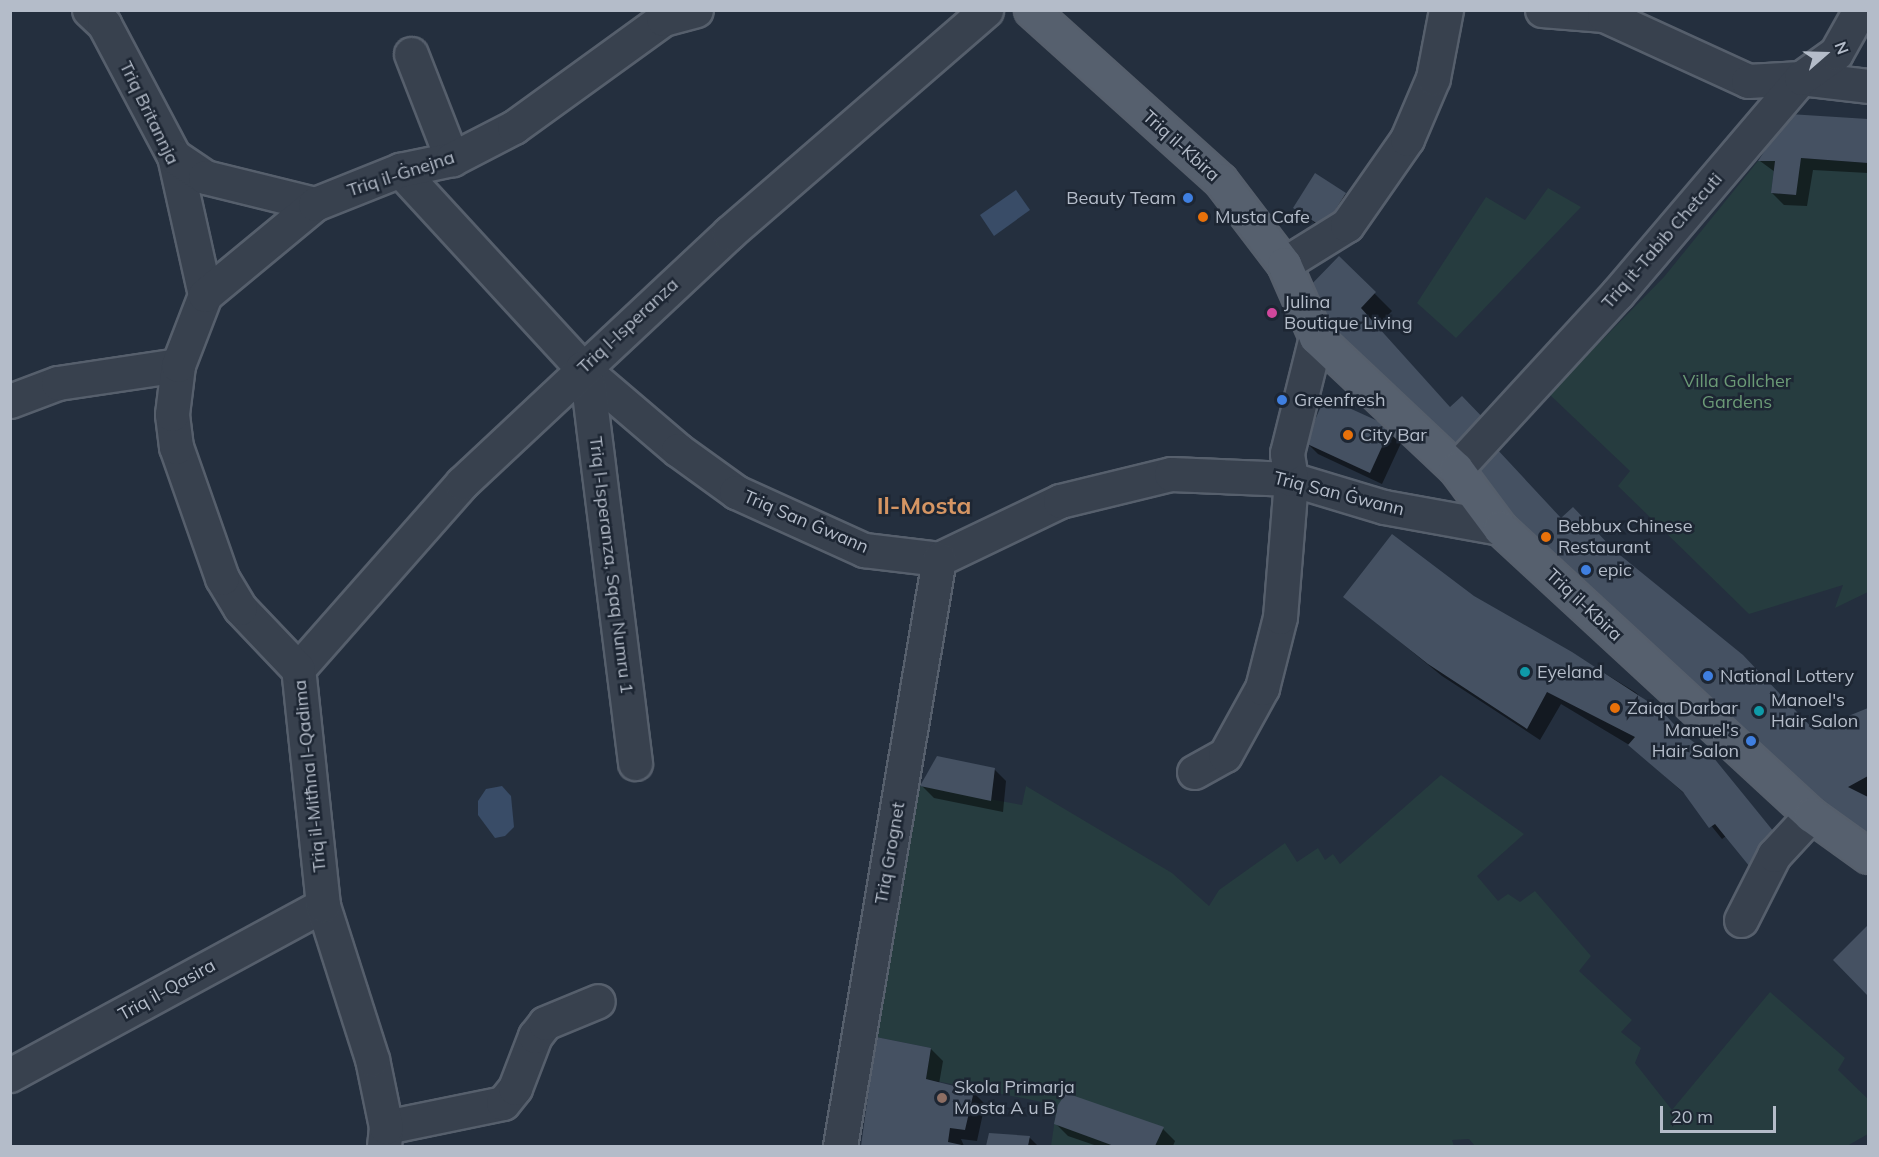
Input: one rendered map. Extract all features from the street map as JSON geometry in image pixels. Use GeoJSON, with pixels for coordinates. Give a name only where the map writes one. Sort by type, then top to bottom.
{"type":"FeatureCollection","features":[{"type":"Feature","properties":{"kind":"main road","name":"Triq il-Kbira"},"geometry":{"type":"LineString","coordinates":[[1031,10],[1220,180],[1284,264],[1317,337],[1456,469],[1500,528],[1811,815],[1869,856]]}},
{"type":"Feature","properties":{"kind":"street","name":"Triq Britannja"},"geometry":{"type":"LineString","coordinates":[[89,10],[104,24],[174,156],[205,295]]}},
{"type":"Feature","properties":{"kind":"street","name":"Triq il-Ġnejna"},"geometry":{"type":"LineString","coordinates":[[205,295],[315,204],[400,170],[452,159],[514,127],[663,20],[696,10]]}},
{"type":"Feature","properties":{"kind":"street","name":"Triq l-Isperanza"},"geometry":{"type":"LineString","coordinates":[[298,669],[423,522],[582,368],[729,233],[986,10]]}},
{"type":"Feature","properties":{"kind":"street"},"geometry":{"type":"LineString","coordinates":[[1284,264],[1347,225],[1407,139],[1433,78],[1446,10]]}},
{"type":"Feature","properties":{"kind":"street"},"geometry":{"type":"LineString","coordinates":[[1542,10],[1604,15],[1748,81],[1801,78],[1869,86]]}},
{"type":"Feature","properties":{"kind":"street","name":"Triq it-Tabib Chetcuti"},"geometry":{"type":"LineString","coordinates":[[1456,469],[1617,294],[1801,78],[1836,53],[1860,10]]}},
{"type":"Feature","properties":{"kind":"street"},"geometry":{"type":"LineString","coordinates":[[411,54],[452,159]]}},
{"type":"Feature","properties":{"kind":"street"},"geometry":{"type":"LineString","coordinates":[[174,156],[205,177],[315,204]]}},
{"type":"Feature","properties":{"kind":"street","name":"Triq San Ġwann"},"geometry":{"type":"LineString","coordinates":[[400,170],[582,368],[678,450],[736,492],[864,550],[939,560],[1060,501],[1171,474],[1291,479],[1384,507],[1500,528]]}},
{"type":"Feature","properties":{"kind":"street","name":"Triq il-Mitħna l-Qadima"},"geometry":{"type":"LineString","coordinates":[[205,295],[178,365],[172,414],[176,447],[222,578],[240,608],[298,669],[323,905],[372,1059],[385,1137]]}},
{"type":"Feature","properties":{"kind":"street"},"geometry":{"type":"LineString","coordinates":[[1194,772],[1225,755],[1262,688],[1280,617],[1291,479],[1287,453],[1317,337]]}},
{"type":"Feature","properties":{"kind":"street"},"geometry":{"type":"LineString","coordinates":[[10,401],[58,383],[178,365]]}},
{"type":"Feature","properties":{"kind":"street","name":"Triq l-Isperanza, Sqaq Numru 1"},"geometry":{"type":"LineString","coordinates":[[582,368],[588,385],[635,763]]}},
{"type":"Feature","properties":{"kind":"street","name":"Triq Grognet"},"geometry":{"type":"LineString","coordinates":[[840,1146],[939,560]]}},
{"type":"Feature","properties":{"kind":"street"},"geometry":{"type":"LineString","coordinates":[[1741,920],[1774,855],[1811,815]]}},
{"type":"Feature","properties":{"kind":"street","name":"Triq il-Qasira"},"geometry":{"type":"LineString","coordinates":[[10,1075],[323,905]]}},
{"type":"Feature","properties":{"kind":"street"},"geometry":{"type":"LineString","coordinates":[[385,1137],[503,1103],[515,1088],[535,1036],[545,1023],[598,1001]]}},
{"type":"Feature","properties":{"kind":"green space","name":"Villa Gollcher Gardens"},"geometry":{"type":"Polygon","coordinates":[[[1801,158],[1868,163],[1868,592],[1835,608],[1843,585],[1749,614],[1618,486],[1630,471],[1549,394],[1664,277],[1758,161],[1775,161],[1771,193],[1795,195],[1801,158]]]}},
{"type":"Feature","properties":{"kind":"green space"},"geometry":{"type":"Polygon","coordinates":[[[1548,188],[1581,207],[1456,338],[1417,303],[1486,197],[1525,220],[1548,188]]]}},
{"type":"Feature","properties":{"kind":"green space"},"geometry":{"type":"Polygon","coordinates":[[[1441,775],[1524,834],[1477,876],[1498,901],[1508,894],[1520,902],[1535,891],[1591,956],[1579,971],[1632,1020],[1621,1032],[1641,1048],[1635,1063],[1672,1110],[1770,992],[1845,1058],[1838,1070],[1868,1099],[1868,1134],[1847,1146],[1475,1146],[1469,1139],[1452,1140],[1454,1146],[1051,1146],[1057,1105],[926,1079],[931,1048],[876,1037],[920,786],[1022,805],[1026,786],[1172,873],[1209,906],[1219,890],[1285,843],[1297,862],[1318,848],[1325,860],[1333,854],[1340,864],[1441,775]]]}},
{"type":"Feature","properties":{"kind":"water"},"geometry":{"type":"Polygon","coordinates":[[[1016,190],[1030,210],[994,236],[980,215],[1016,190]]]}},
{"type":"Feature","properties":{"kind":"water"},"geometry":{"type":"Polygon","coordinates":[[[502,786],[511,796],[514,827],[505,836],[495,838],[478,815],[478,801],[486,789],[502,786]]]}},
{"type":"Feature","properties":{"kind":"building"},"geometry":{"type":"Polygon","coordinates":[[[1789,114],[1868,119],[1868,163],[1801,158],[1796,195],[1771,193],[1775,161],[1758,161],[1789,114]]]}},
{"type":"Feature","properties":{"kind":"building"},"geometry":{"type":"Polygon","coordinates":[[[1315,173],[1346,193],[1324,228],[1293,208],[1315,173]]]}},
{"type":"Feature","properties":{"kind":"building"},"geometry":{"type":"Polygon","coordinates":[[[1339,256],[1376,292],[1361,308],[1450,407],[1462,396],[1489,424],[1452,458],[1314,311],[1306,290],[1339,256]]]}},
{"type":"Feature","properties":{"kind":"building","name":"City Bar"},"geometry":{"type":"Polygon","coordinates":[[[1325,397],[1391,427],[1370,473],[1305,443],[1325,397]]]}},
{"type":"Feature","properties":{"kind":"building"},"geometry":{"type":"Polygon","coordinates":[[[1495,447],[1561,518],[1573,507],[1615,551],[1743,655],[1814,730],[1868,708],[1868,776],[1848,787],[1868,797],[1868,834],[1812,806],[1704,692],[1535,543],[1468,475],[1495,447]]]}},
{"type":"Feature","properties":{"kind":"building"},"geometry":{"type":"Polygon","coordinates":[[[1392,534],[1474,596],[1572,652],[1661,710],[1682,733],[1713,757],[1779,838],[1750,867],[1715,824],[1709,828],[1683,792],[1628,745],[1635,737],[1547,692],[1527,729],[1428,664],[1343,597],[1392,534]]]}},
{"type":"Feature","properties":{"kind":"building"},"geometry":{"type":"Polygon","coordinates":[[[937,756],[995,768],[991,801],[920,786],[937,756]]]}},
{"type":"Feature","properties":{"kind":"building"},"geometry":{"type":"Polygon","coordinates":[[[1868,925],[1868,996],[1833,960],[1868,925]]]}},
{"type":"Feature","properties":{"kind":"building","name":"Skola Primarja Mosta A u B"},"geometry":{"type":"Polygon","coordinates":[[[876,1037],[931,1048],[926,1079],[974,1091],[965,1130],[950,1128],[948,1142],[966,1146],[861,1146],[876,1037]]]}},
{"type":"Feature","properties":{"kind":"building"},"geometry":{"type":"Polygon","coordinates":[[[1066,1093],[1164,1127],[1155,1146],[1114,1146],[1054,1124],[1058,1105],[1066,1093]]]}},
{"type":"Feature","properties":{"kind":"building"},"geometry":{"type":"Polygon","coordinates":[[[989,1133],[1030,1136],[1028,1146],[986,1146],[989,1133]]]}},
{"type":"Feature","properties":{"kind":"place","name":"Beauty Team"},"geometry":{"type":"Point","coordinates":[1188,198]}},
{"type":"Feature","properties":{"kind":"place","name":"Musta Cafe"},"geometry":{"type":"Point","coordinates":[1203,217]}},
{"type":"Feature","properties":{"kind":"place","name":"Julina Boutique Living"},"geometry":{"type":"Point","coordinates":[1272,313]}},
{"type":"Feature","properties":{"kind":"place","name":"Greenfresh"},"geometry":{"type":"Point","coordinates":[1282,400]}},
{"type":"Feature","properties":{"kind":"place","name":"City Bar"},"geometry":{"type":"Point","coordinates":[1348,435]}},
{"type":"Feature","properties":{"kind":"place","name":"Bebbux Chinese Restaurant"},"geometry":{"type":"Point","coordinates":[1546,537]}},
{"type":"Feature","properties":{"kind":"place","name":"epic"},"geometry":{"type":"Point","coordinates":[1586,570]}},
{"type":"Feature","properties":{"kind":"place","name":"Eyeland"},"geometry":{"type":"Point","coordinates":[1525,672]}},
{"type":"Feature","properties":{"kind":"place","name":"National Lottery"},"geometry":{"type":"Point","coordinates":[1708,676]}},
{"type":"Feature","properties":{"kind":"place","name":"Zaiqa Darbar"},"geometry":{"type":"Point","coordinates":[1615,708]}},
{"type":"Feature","properties":{"kind":"place","name":"Manoel's Hair Salon"},"geometry":{"type":"Point","coordinates":[1759,711]}},
{"type":"Feature","properties":{"kind":"place","name":"Manuel's Hair Salon"},"geometry":{"type":"Point","coordinates":[1751,741]}},
{"type":"Feature","properties":{"kind":"place","name":"Skola Primarja Mosta A u B"},"geometry":{"type":"Point","coordinates":[942,1098]}},
{"type":"Feature","properties":{"kind":"district","name":"Il-Mosta"},"geometry":{"type":"Point","coordinates":[924,506]}}]}
